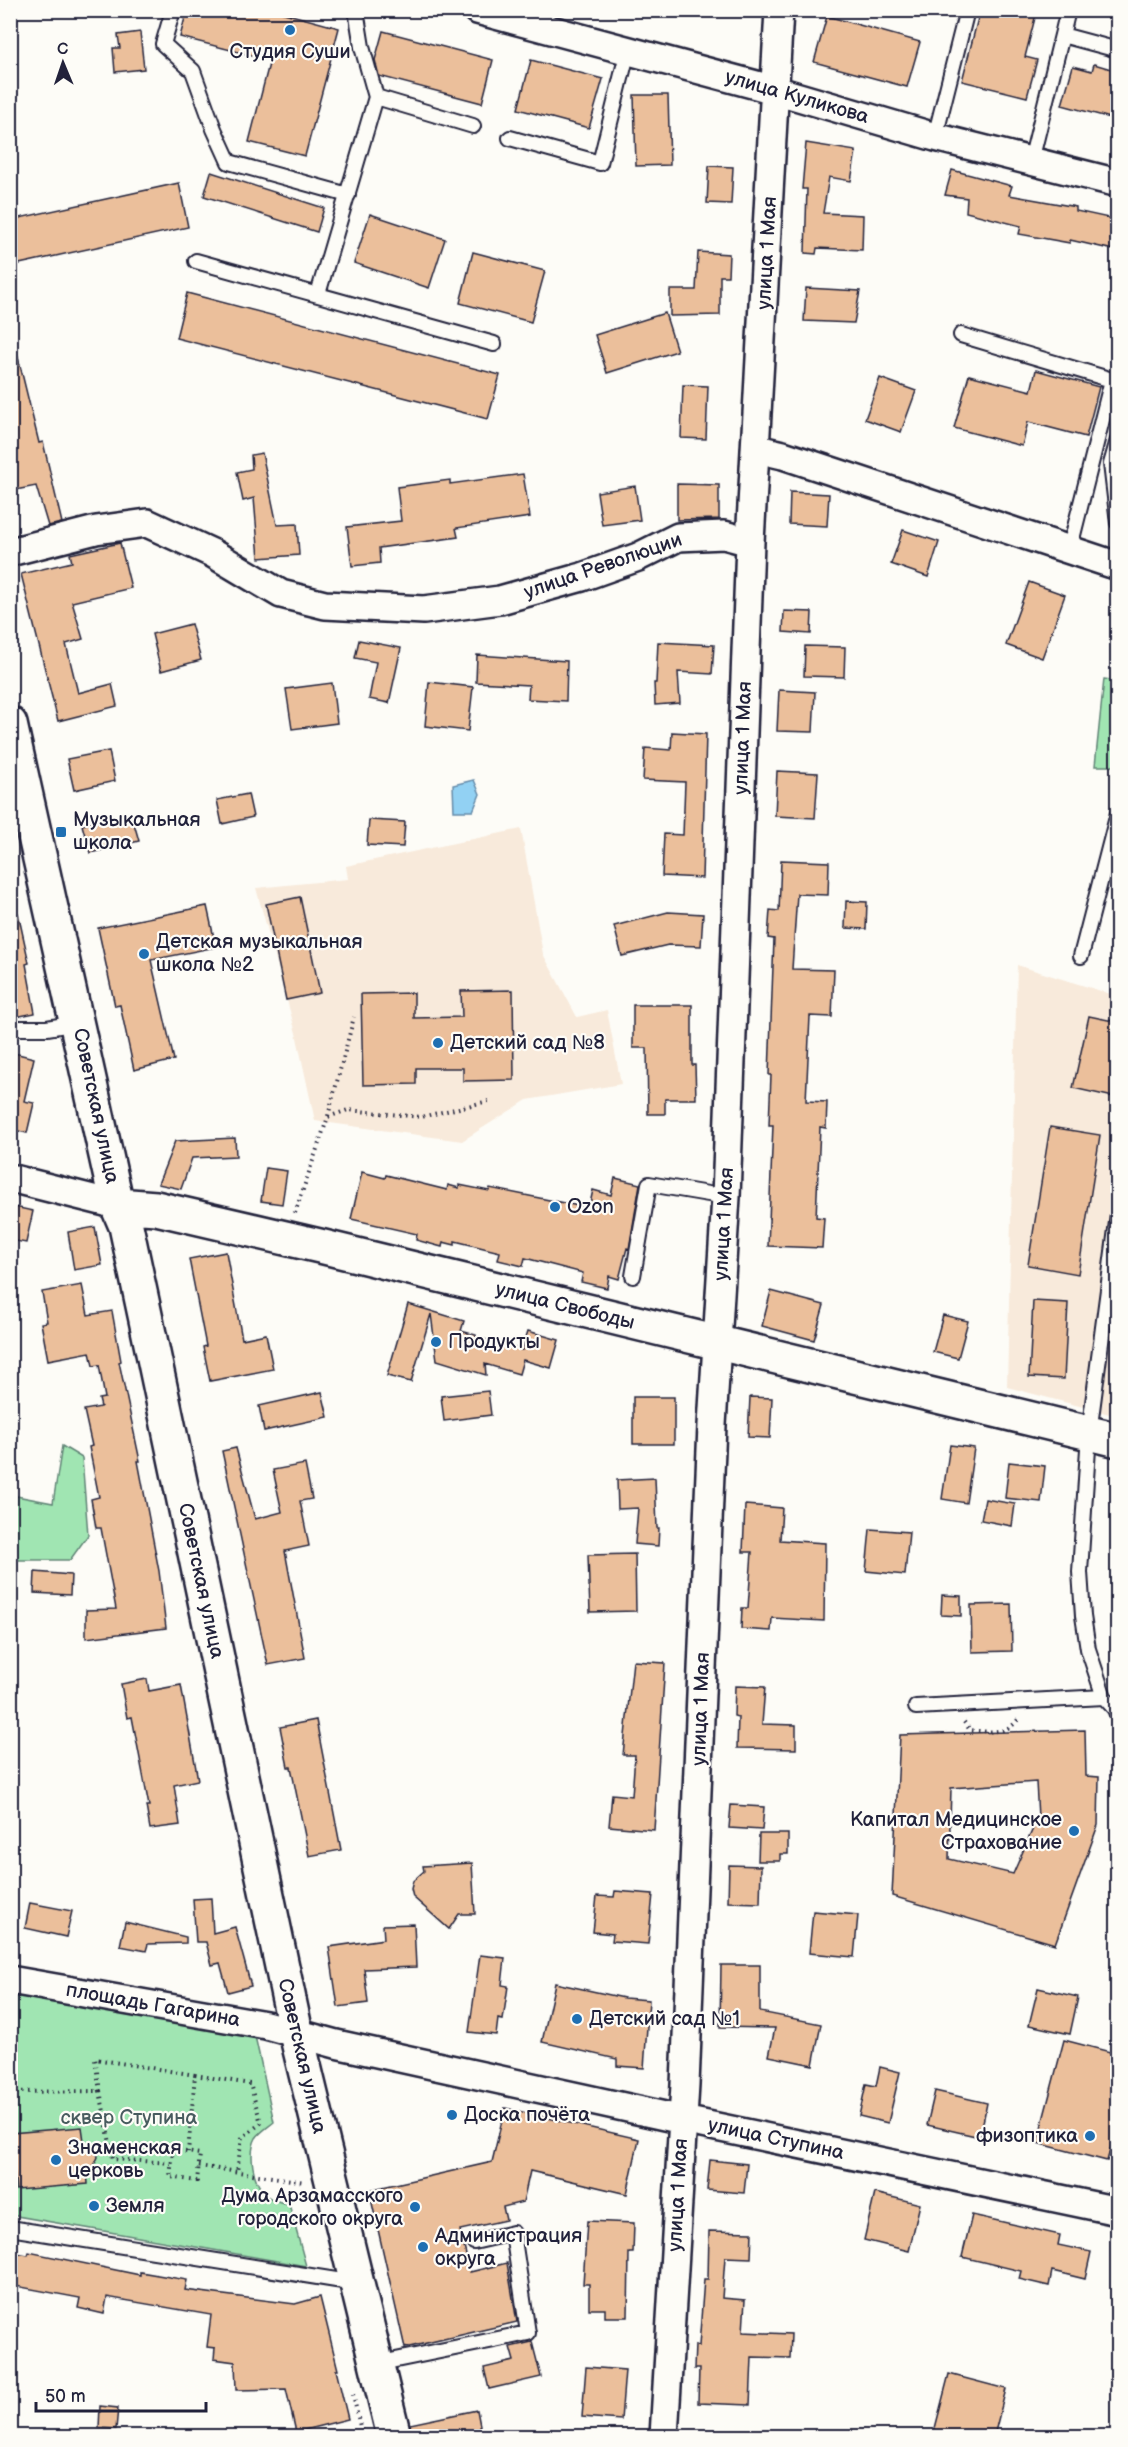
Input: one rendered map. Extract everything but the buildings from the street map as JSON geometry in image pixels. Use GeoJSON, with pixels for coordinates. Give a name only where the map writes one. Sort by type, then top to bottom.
{"type":"FeatureCollection","features":[{"type":"Feature","properties":{"kind":"street","name":"улица Куликова"},"geometry":{"type":"LineString","coordinates":[[477,10],[775,90],[934,137],[1118,183]]}},
{"type":"Feature","properties":{"kind":"street","name":"улица 1 Мая"},"geometry":{"type":"LineString","coordinates":[[664,2436],[683,2120],[726,1197],[750,542],[778,10]]}},
{"type":"Feature","properties":{"kind":"street"},"geometry":{"type":"LineString","coordinates":[[756,449],[783,455],[1118,566]]}},
{"type":"Feature","properties":{"kind":"street","name":"улица Революции"},"geometry":{"type":"LineString","coordinates":[[10,552],[96,530],[147,523],[212,553],[281,594],[325,604],[424,610],[500,600],[582,578],[638,557],[678,537],[724,535],[750,542]]}},
{"type":"Feature","properties":{"kind":"street","name":"Советская улица"},"geometry":{"type":"LineString","coordinates":[[10,724],[117,1205],[126,1226],[296,2033],[394,2436]]}},
{"type":"Feature","properties":{"kind":"street","name":"улица Свободы"},"geometry":{"type":"LineString","coordinates":[[10,1178],[117,1205],[156,1208],[178,1213],[1103,1436]]}},
{"type":"Feature","properties":{"kind":"street","name":"площадь Гагарина"},"geometry":{"type":"LineString","coordinates":[[10,1980],[296,2033]]}},
{"type":"Feature","properties":{"kind":"street","name":"улица Ступина"},"geometry":{"type":"LineString","coordinates":[[296,2033],[336,2044],[683,2120],[1118,2211]]}},
{"type":"Feature","properties":{"kind":"lane"},"geometry":{"type":"LineString","coordinates":[[318,294],[376,97],[362,47],[356,10]]}},
{"type":"Feature","properties":{"kind":"lane"},"geometry":{"type":"LineString","coordinates":[[934,137],[967,10]]}},
{"type":"Feature","properties":{"kind":"lane"},"geometry":{"type":"LineString","coordinates":[[1030,161],[1068,10]]}},
{"type":"Feature","properties":{"kind":"lane"},"geometry":{"type":"LineString","coordinates":[[171,17],[163,44],[193,71],[214,129],[229,162],[348,195]]}},
{"type":"Feature","properties":{"kind":"lane"},"geometry":{"type":"LineString","coordinates":[[1062,35],[1118,50]]}},
{"type":"Feature","properties":{"kind":"lane"},"geometry":{"type":"LineString","coordinates":[[510,138],[600,163],[628,50]]}},
{"type":"Feature","properties":{"kind":"lane"},"geometry":{"type":"LineString","coordinates":[[376,97],[473,126]]}},
{"type":"Feature","properties":{"kind":"lane"},"geometry":{"type":"LineString","coordinates":[[196,261],[494,344]]}},
{"type":"Feature","properties":{"kind":"lane"},"geometry":{"type":"LineString","coordinates":[[961,335],[1112,380],[1069,551]]}},
{"type":"Feature","properties":{"kind":"lane"},"geometry":{"type":"LineString","coordinates":[[1118,440],[1111,464],[1118,523]]}},
{"type":"Feature","properties":{"kind":"lane"},"geometry":{"type":"LineString","coordinates":[[1081,956],[1118,813]]}},
{"type":"Feature","properties":{"kind":"lane"},"geometry":{"type":"LineString","coordinates":[[10,1028],[47,1028],[78,1023]]}},
{"type":"Feature","properties":{"kind":"lane"},"geometry":{"type":"LineString","coordinates":[[633,1276],[649,1184],[726,1197]]}},
{"type":"Feature","properties":{"kind":"lane"},"geometry":{"type":"LineString","coordinates":[[1118,1214],[1103,1436],[1081,1583],[1088,1648],[1104,1697],[1115,1709],[1118,1717]]}},
{"type":"Feature","properties":{"kind":"lane"},"geometry":{"type":"LineString","coordinates":[[916,1707],[1104,1697]]}},
{"type":"Feature","properties":{"kind":"lane"},"geometry":{"type":"LineString","coordinates":[[10,2228],[357,2283]]}},
{"type":"Feature","properties":{"kind":"lane"},"geometry":{"type":"LineString","coordinates":[[376,2364],[528,2333],[513,2233],[474,2242]]}},
{"type":"Feature","properties":{"kind":"path"},"geometry":{"type":"LineString","coordinates":[[291,1222],[328,1117],[354,1017]]}},
{"type":"Feature","properties":{"kind":"path"},"geometry":{"type":"LineString","coordinates":[[328,1117],[348,1110],[421,1116],[493,1100]]}},
{"type":"Feature","properties":{"kind":"path"},"geometry":{"type":"LineString","coordinates":[[171,2163],[113,2159],[94,2059],[250,2084],[261,2122],[242,2138],[237,2171]]}},
{"type":"Feature","properties":{"kind":"path"},"geometry":{"type":"LineString","coordinates":[[188,2152],[195,2075]]}},
{"type":"Feature","properties":{"kind":"path"},"geometry":{"type":"LineString","coordinates":[[10,2092],[100,2091]]}},
{"type":"Feature","properties":{"kind":"path"},"geometry":{"type":"LineString","coordinates":[[173,2150],[201,2154],[197,2181],[170,2177],[171,2163],[173,2150]]}},
{"type":"Feature","properties":{"kind":"path"},"geometry":{"type":"LineString","coordinates":[[199,2166],[305,2182],[308,2193]]}},
{"type":"Feature","properties":{"kind":"shaded area"},"geometry":{"type":"Polygon","coordinates":[[[521,829],[543,954],[577,1017],[607,1010],[621,1084],[527,1100],[462,1141],[315,1121],[296,1033],[256,888],[348,879],[346,866],[521,829]]]}},
{"type":"Feature","properties":{"kind":"shaded area"},"geometry":{"type":"Polygon","coordinates":[[[1017,965],[1117,996],[1117,1416],[1007,1387],[1017,965]]]}},
{"type":"Feature","properties":{"kind":"green space"},"geometry":{"type":"Polygon","coordinates":[[[1104,679],[1117,681],[1117,766],[1095,766],[1104,679]]]}},
{"type":"Feature","properties":{"kind":"green space"},"geometry":{"type":"Polygon","coordinates":[[[62,1446],[82,1458],[88,1535],[70,1560],[11,1560],[11,1495],[53,1503],[62,1446]]]}},
{"type":"Feature","properties":{"kind":"green space","name":"сквер Ступина"},"geometry":{"type":"Polygon","coordinates":[[[10,1972],[253,2027],[274,2122],[256,2138],[252,2151],[253,2167],[260,2188],[266,2195],[289,2204],[306,2266],[11,2215],[10,1972]]]}},
{"type":"Feature","properties":{"kind":"water"},"geometry":{"type":"Polygon","coordinates":[[[474,780],[480,794],[473,811],[454,811],[453,785],[474,780]]]}},
{"type":"Feature","properties":{"kind":"place","name":"Студия Суши"},"geometry":{"type":"Point","coordinates":[290,30]}},
{"type":"Feature","properties":{"kind":"place","name":"Музыкальная школа"},"geometry":{"type":"Point","coordinates":[61,832]}},
{"type":"Feature","properties":{"kind":"place","name":"Детская музыкальная школа №2"},"geometry":{"type":"Point","coordinates":[144,954]}},
{"type":"Feature","properties":{"kind":"place","name":"Детский сад №8"},"geometry":{"type":"Point","coordinates":[438,1043]}},
{"type":"Feature","properties":{"kind":"place","name":"Ozon"},"geometry":{"type":"Point","coordinates":[555,1207]}},
{"type":"Feature","properties":{"kind":"place","name":"Продукты"},"geometry":{"type":"Point","coordinates":[436,1342]}},
{"type":"Feature","properties":{"kind":"place","name":"Капитал Медицинское Страхование"},"geometry":{"type":"Point","coordinates":[1074,1831]}},
{"type":"Feature","properties":{"kind":"place","name":"Детский сад №1"},"geometry":{"type":"Point","coordinates":[577,2019]}},
{"type":"Feature","properties":{"kind":"place","name":"Доска почёта"},"geometry":{"type":"Point","coordinates":[452,2115]}},
{"type":"Feature","properties":{"kind":"place","name":"физоптика"},"geometry":{"type":"Point","coordinates":[1090,2136]}},
{"type":"Feature","properties":{"kind":"place","name":"Знаменская церковь"},"geometry":{"type":"Point","coordinates":[56,2160]}},
{"type":"Feature","properties":{"kind":"place","name":"Земля"},"geometry":{"type":"Point","coordinates":[94,2206]}},
{"type":"Feature","properties":{"kind":"place","name":"Дума Арзамасского городского округа"},"geometry":{"type":"Point","coordinates":[415,2207]}},
{"type":"Feature","properties":{"kind":"place","name":"Администрация округа"},"geometry":{"type":"Point","coordinates":[423,2247]}}]}
